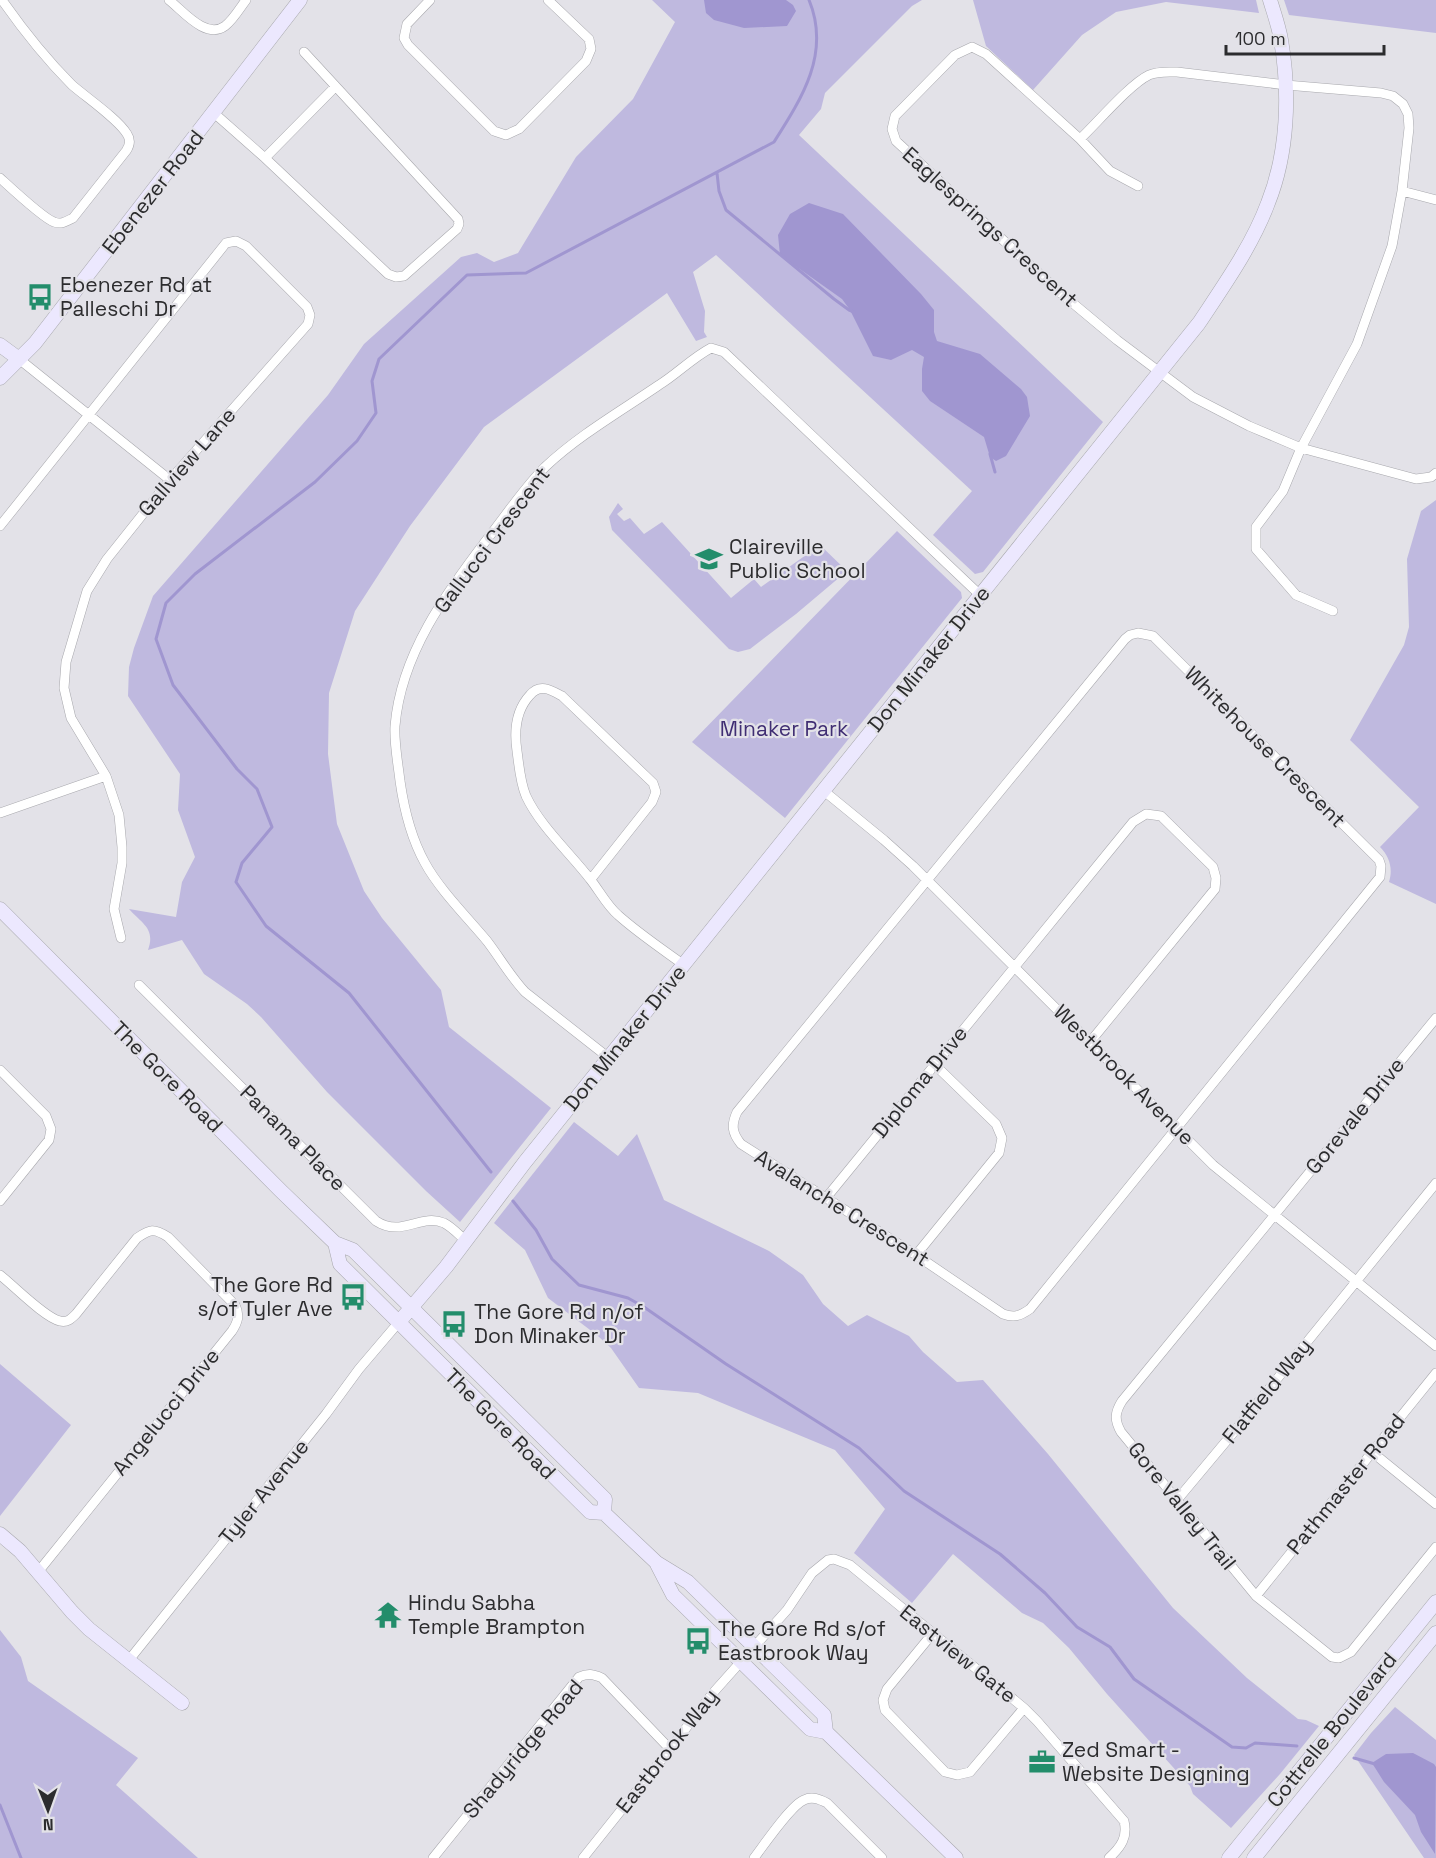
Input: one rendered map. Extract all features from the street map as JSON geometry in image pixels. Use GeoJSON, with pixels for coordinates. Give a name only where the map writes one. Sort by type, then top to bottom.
{"type":"FeatureCollection","features":[{"type":"Feature","properties":{"kind":"main road","name":"Ebenezer Road"},"geometry":{"type":"LineString","coordinates":[[0,378],[50,325],[300,0]]}},
{"type":"Feature","properties":{"kind":"main road","name":"Don Minaker Drive"},"geometry":{"type":"LineString","coordinates":[[399,1322],[1199,323],[1239,262],[1268,203],[1283,155],[1287,86],[1281,38],[1270,0]]}},
{"type":"Feature","properties":{"kind":"main road"},"geometry":{"type":"LineString","coordinates":[[0,345],[19,359]]}},
{"type":"Feature","properties":{"kind":"main road","name":"The Gore Road"},"geometry":{"type":"LineString","coordinates":[[0,909],[281,1191],[335,1243],[353,1250],[605,1499],[604,1513]]}},
{"type":"Feature","properties":{"kind":"main road","name":"The Gore Road"},"geometry":{"type":"LineString","coordinates":[[335,1243],[339,1264],[590,1512],[604,1513],[657,1563],[688,1582],[824,1715],[826,1732]]}},
{"type":"Feature","properties":{"kind":"main road"},"geometry":{"type":"LineString","coordinates":[[0,1534],[20,1551],[89,1629],[182,1703]]}},
{"type":"Feature","properties":{"kind":"main road","name":"The Gore Road"},"geometry":{"type":"LineString","coordinates":[[657,1563],[673,1595],[810,1729],[826,1732],[956,1858]]}},
{"type":"Feature","properties":{"kind":"main road","name":"Cottrelle Boulevard"},"geometry":{"type":"LineString","coordinates":[[1229,1858],[1436,1602]]}},
{"type":"Feature","properties":{"kind":"main road","name":"Cottrelle Boulevard"},"geometry":{"type":"LineString","coordinates":[[1254,1858],[1436,1633]]}},
{"type":"Feature","properties":{"kind":"street"},"geometry":{"type":"LineString","coordinates":[[0,178],[45,216],[54,222],[63,223],[73,218],[130,146],[130,140],[123,128],[74,86],[43,54],[2,0]]}},
{"type":"Feature","properties":{"kind":"street"},"geometry":{"type":"LineString","coordinates":[[169,0],[198,24],[207,29],[216,30],[226,26],[246,0]]}},
{"type":"Feature","properties":{"kind":"street"},"geometry":{"type":"LineString","coordinates":[[430,0],[407,24],[404,38],[408,45],[494,131],[507,135],[519,129],[586,61],[591,49],[589,39],[548,0]]}},
{"type":"Feature","properties":{"kind":"street","name":"Eaglesprings Crescent"},"geometry":{"type":"LineString","coordinates":[[1138,186],[1110,171],[1080,139],[986,54],[972,47],[955,55],[895,116],[892,129],[896,141],[1057,290],[1159,372]]}},
{"type":"Feature","properties":{"kind":"street"},"geometry":{"type":"LineString","coordinates":[[214,113],[266,158],[388,274],[404,276],[457,229],[458,219],[304,52]]}},
{"type":"Feature","properties":{"kind":"street"},"geometry":{"type":"LineString","coordinates":[[1080,139],[1134,86],[1158,72],[1177,72],[1287,86],[1381,93],[1393,96],[1403,104],[1408,114],[1409,128],[1402,191],[1392,246],[1357,344],[1301,448],[1283,491],[1256,527],[1256,549],[1296,595],[1333,611]]}},
{"type":"Feature","properties":{"kind":"street"},"geometry":{"type":"LineString","coordinates":[[266,158],[335,87]]}},
{"type":"Feature","properties":{"kind":"street"},"geometry":{"type":"LineString","coordinates":[[1402,191],[1436,200]]}},
{"type":"Feature","properties":{"kind":"street","name":"Gallview Lane"},"geometry":{"type":"LineString","coordinates":[[89,415],[226,243],[236,241],[246,246],[308,307],[310,315],[308,324],[170,480],[107,559],[91,584],[66,662],[64,688],[68,710],[75,727],[106,776],[116,805],[121,830],[122,863],[114,909],[121,938]]}},
{"type":"Feature","properties":{"kind":"street","name":"Gallucci Crescent"},"geometry":{"type":"LineString","coordinates":[[609,1058],[518,984],[425,864],[411,832],[403,799],[395,729],[400,699],[413,656],[422,635],[455,581],[531,482],[582,436],[666,381],[711,348],[723,352],[980,596]]}},
{"type":"Feature","properties":{"kind":"street"},"geometry":{"type":"LineString","coordinates":[[19,359],[170,480]]}},
{"type":"Feature","properties":{"kind":"street"},"geometry":{"type":"LineString","coordinates":[[1159,372],[1193,398],[1249,426],[1301,448],[1416,479],[1431,477],[1436,473]]}},
{"type":"Feature","properties":{"kind":"street"},"geometry":{"type":"LineString","coordinates":[[0,526],[89,415]]}},
{"type":"Feature","properties":{"kind":"street","name":"Whitehouse Crescent"},"geometry":{"type":"LineString","coordinates":[[927,880],[1125,639],[1138,633],[1153,636],[1378,860],[1381,866],[1378,881],[1177,1129]]}},
{"type":"Feature","properties":{"kind":"street"},"geometry":{"type":"LineString","coordinates":[[591,879],[652,802],[656,792],[653,783],[562,696],[547,688],[538,689],[531,693],[523,704],[515,730],[525,795],[543,822],[591,879],[616,914],[684,965]]}},
{"type":"Feature","properties":{"kind":"street"},"geometry":{"type":"LineString","coordinates":[[0,813],[106,776]]}},
{"type":"Feature","properties":{"kind":"street","name":"Westbrook Avenue"},"geometry":{"type":"LineString","coordinates":[[824,791],[884,840],[927,880],[1213,1165],[1436,1346]]}},
{"type":"Feature","properties":{"kind":"street","name":"Diploma Drive"},"geometry":{"type":"LineString","coordinates":[[826,1198],[1133,822],[1146,814],[1161,816],[1213,867],[1216,878],[1215,889],[1090,1041]]}},
{"type":"Feature","properties":{"kind":"street","name":"Avalanche Crescent"},"geometry":{"type":"LineString","coordinates":[[927,880],[737,1112],[732,1129],[741,1144],[916,1255],[1003,1314],[1012,1317],[1021,1315],[1029,1309],[1177,1129]]}},
{"type":"Feature","properties":{"kind":"street","name":"Panama Place"},"geometry":{"type":"LineString","coordinates":[[140,985],[376,1221],[385,1227],[395,1228],[435,1221],[444,1223],[466,1241]]}},
{"type":"Feature","properties":{"kind":"street","name":"Gorevale Drive"},"geometry":{"type":"LineString","coordinates":[[1275,1214],[1436,1018]]}},
{"type":"Feature","properties":{"kind":"street"},"geometry":{"type":"LineString","coordinates":[[916,1255],[999,1153],[1002,1138],[996,1124],[934,1064]]}},
{"type":"Feature","properties":{"kind":"street"},"geometry":{"type":"LineString","coordinates":[[0,1070],[46,1116],[51,1129],[49,1140],[0,1201]]}},
{"type":"Feature","properties":{"kind":"street","name":"Flatfield Way"},"geometry":{"type":"LineString","coordinates":[[1177,1500],[1436,1183]]}},
{"type":"Feature","properties":{"kind":"street","name":"Gore Valley Trail"},"geometry":{"type":"LineString","coordinates":[[1275,1214],[1116,1410],[1115,1418],[1121,1431],[1256,1596],[1332,1657],[1339,1658],[1351,1652],[1436,1547]]}},
{"type":"Feature","properties":{"kind":"street","name":"Angelucci Drive"},"geometry":{"type":"LineString","coordinates":[[0,1275],[50,1317],[61,1322],[69,1321],[137,1238],[145,1232],[159,1231],[168,1237],[235,1305],[238,1312],[238,1319],[232,1330],[39,1572]]}},
{"type":"Feature","properties":{"kind":"street","name":"Tyler Avenue"},"geometry":{"type":"LineString","coordinates":[[129,1660],[326,1414],[359,1369],[399,1322]]}},
{"type":"Feature","properties":{"kind":"street","name":"Pathmaster Road"},"geometry":{"type":"LineString","coordinates":[[1256,1596],[1436,1373]]}},
{"type":"Feature","properties":{"kind":"street"},"geometry":{"type":"LineString","coordinates":[[1372,1452],[1436,1504]]}},
{"type":"Feature","properties":{"kind":"street","name":"Eastview Gate"},"geometry":{"type":"LineString","coordinates":[[754,1647],[787,1610],[812,1573],[828,1560],[834,1559],[850,1565],[1024,1708],[1063,1750],[1124,1821],[1126,1831],[1123,1841],[1109,1858]]}},
{"type":"Feature","properties":{"kind":"street"},"geometry":{"type":"LineString","coordinates":[[933,1634],[886,1689],[882,1700],[885,1710],[945,1772],[957,1775],[970,1772],[1024,1708]]}},
{"type":"Feature","properties":{"kind":"street","name":"Eastbrook Way"},"geometry":{"type":"LineString","coordinates":[[583,1858],[712,1694],[754,1647]]}},
{"type":"Feature","properties":{"kind":"street","name":"Shadyridge Road"},"geometry":{"type":"LineString","coordinates":[[433,1858],[579,1677],[594,1674],[602,1678],[670,1749]]}},
{"type":"Feature","properties":{"kind":"street"},"geometry":{"type":"LineString","coordinates":[[754,1858],[797,1804],[810,1798],[826,1803],[882,1858]]}},
{"type":"Feature","properties":{"kind":"green space"},"geometry":{"type":"Polygon","coordinates":[[[652,0],[922,0],[912,6],[825,93],[821,109],[799,135],[1103,422],[983,572],[975,574],[933,535],[972,491],[716,255],[693,272],[705,311],[704,332],[707,337],[696,341],[667,293],[484,427],[410,526],[355,611],[329,693],[328,754],[337,824],[364,891],[382,918],[441,990],[449,1027],[551,1108],[460,1222],[327,1092],[261,1017],[247,1004],[204,974],[182,940],[148,950],[149,931],[129,909],[176,917],[182,882],[195,857],[178,810],[180,774],[128,696],[129,667],[153,596],[328,395],[364,344],[461,257],[477,253],[494,262],[518,253],[576,157],[633,99],[675,22],[652,0]]]}},
{"type":"Feature","properties":{"kind":"green space"},"geometry":{"type":"Polygon","coordinates":[[[973,0],[1256,0],[1259,13],[1166,2],[1116,12],[1082,35],[1033,90],[986,46],[973,0]]]}},
{"type":"Feature","properties":{"kind":"green space"},"geometry":{"type":"Polygon","coordinates":[[[1284,0],[1436,0],[1436,33],[1289,15],[1284,0]]]}},
{"type":"Feature","properties":{"kind":"green space"},"geometry":{"type":"Polygon","coordinates":[[[1436,500],[1436,904],[1389,882],[1390,863],[1380,847],[1419,807],[1350,740],[1404,645],[1409,627],[1407,559],[1421,511],[1436,500]]]}},
{"type":"Feature","properties":{"kind":"green space"},"geometry":{"type":"Polygon","coordinates":[[[618,503],[623,509],[617,514],[624,521],[630,518],[644,534],[662,522],[731,598],[754,579],[761,587],[820,545],[847,571],[750,649],[738,652],[729,649],[612,530],[609,517],[618,503]]]}},
{"type":"Feature","properties":{"kind":"green space","name":"Minaker Park"},"geometry":{"type":"Polygon","coordinates":[[[897,531],[961,592],[962,598],[785,818],[692,742],[897,531]]]}},
{"type":"Feature","properties":{"kind":"green space"},"geometry":{"type":"Polygon","coordinates":[[[574,1122],[618,1156],[637,1134],[664,1200],[769,1251],[803,1275],[823,1304],[848,1326],[867,1315],[909,1336],[923,1352],[957,1382],[983,1380],[1048,1454],[1173,1608],[1247,1678],[1298,1719],[1319,1726],[1280,1774],[1231,1828],[1193,1794],[1190,1786],[1069,1648],[1043,1623],[1022,1613],[953,1554],[912,1603],[854,1553],[885,1509],[835,1450],[698,1393],[639,1388],[611,1348],[548,1298],[525,1250],[494,1223],[574,1122]]]}},
{"type":"Feature","properties":{"kind":"green space"},"geometry":{"type":"Polygon","coordinates":[[[0,1364],[71,1425],[0,1516],[0,1364]]]}},
{"type":"Feature","properties":{"kind":"green space"},"geometry":{"type":"Polygon","coordinates":[[[0,1630],[21,1657],[28,1681],[138,1758],[116,1785],[198,1858],[0,1858],[0,1630]]]}},
{"type":"Feature","properties":{"kind":"green space"},"geometry":{"type":"Polygon","coordinates":[[[1395,1707],[1436,1740],[1436,1858],[1424,1858],[1354,1755],[1395,1707]]]}},
{"type":"Feature","properties":{"kind":"shaded area"},"geometry":{"type":"Polygon","coordinates":[[[704,0],[786,0],[793,5],[796,11],[787,26],[744,28],[714,20],[706,13],[704,0]]]}},
{"type":"Feature","properties":{"kind":"shaded area"},"geometry":{"type":"Polygon","coordinates":[[[809,203],[843,214],[921,294],[934,310],[934,332],[937,341],[980,354],[1021,389],[1027,397],[1030,416],[1006,456],[996,461],[990,457],[984,437],[930,401],[922,391],[924,357],[912,350],[891,360],[873,356],[842,299],[780,255],[778,235],[790,214],[809,203]]]}},
{"type":"Feature","properties":{"kind":"shaded area"},"geometry":{"type":"Polygon","coordinates":[[[1413,1753],[1436,1767],[1435,1854],[1421,1832],[1415,1815],[1384,1782],[1372,1763],[1386,1754],[1413,1753]]]}},
{"type":"Feature","properties":{"kind":"waterway"},"geometry":{"type":"LineString","coordinates":[[491,1172],[349,993],[266,926],[236,882],[242,863],[272,827],[257,789],[237,769],[173,685],[156,639],[166,603],[195,574],[315,482],[357,441],[376,413],[372,381],[379,359],[467,275],[526,273],[774,142],[803,92],[815,57],[817,38],[809,0]]}},
{"type":"Feature","properties":{"kind":"waterway"},"geometry":{"type":"LineString","coordinates":[[717,173],[719,191],[726,210],[834,299],[854,312]]}},
{"type":"Feature","properties":{"kind":"waterway"},"geometry":{"type":"LineString","coordinates":[[990,454],[995,472]]}},
{"type":"Feature","properties":{"kind":"waterway"},"geometry":{"type":"LineString","coordinates":[[513,1201],[536,1230],[552,1259],[579,1285],[628,1298],[644,1307],[726,1364],[859,1448],[904,1491],[1000,1554],[1045,1593],[1077,1627],[1110,1647],[1134,1679],[1232,1747],[1246,1748],[1255,1743],[1297,1746]]}},
{"type":"Feature","properties":{"kind":"waterway"},"geometry":{"type":"LineString","coordinates":[[1354,1758],[1375,1764]]}},
{"type":"Feature","properties":{"kind":"waterway"},"geometry":{"type":"LineString","coordinates":[[0,1805],[21,1858]]}},
{"type":"Feature","properties":{"kind":"place","name":"Ebenezer Rd at Palleschi Dr"},"geometry":{"type":"Point","coordinates":[40,297]}},
{"type":"Feature","properties":{"kind":"place","name":"Claireville Public School"},"geometry":{"type":"Point","coordinates":[709,559]}},
{"type":"Feature","properties":{"kind":"place","name":"The Gore Rd s/of Tyler Ave"},"geometry":{"type":"Point","coordinates":[353,1297]}},
{"type":"Feature","properties":{"kind":"place","name":"The Gore Rd n/of Don Minaker Dr"},"geometry":{"type":"Point","coordinates":[454,1324]}},
{"type":"Feature","properties":{"kind":"place","name":"Hindu Sabha Temple Brampton"},"geometry":{"type":"Point","coordinates":[388,1615]}},
{"type":"Feature","properties":{"kind":"place","name":"The Gore Rd s/of Eastbrook Way"},"geometry":{"type":"Point","coordinates":[698,1641]}},
{"type":"Feature","properties":{"kind":"place","name":"Zed Smart - Website Designing"},"geometry":{"type":"Point","coordinates":[1042,1762]}}]}
